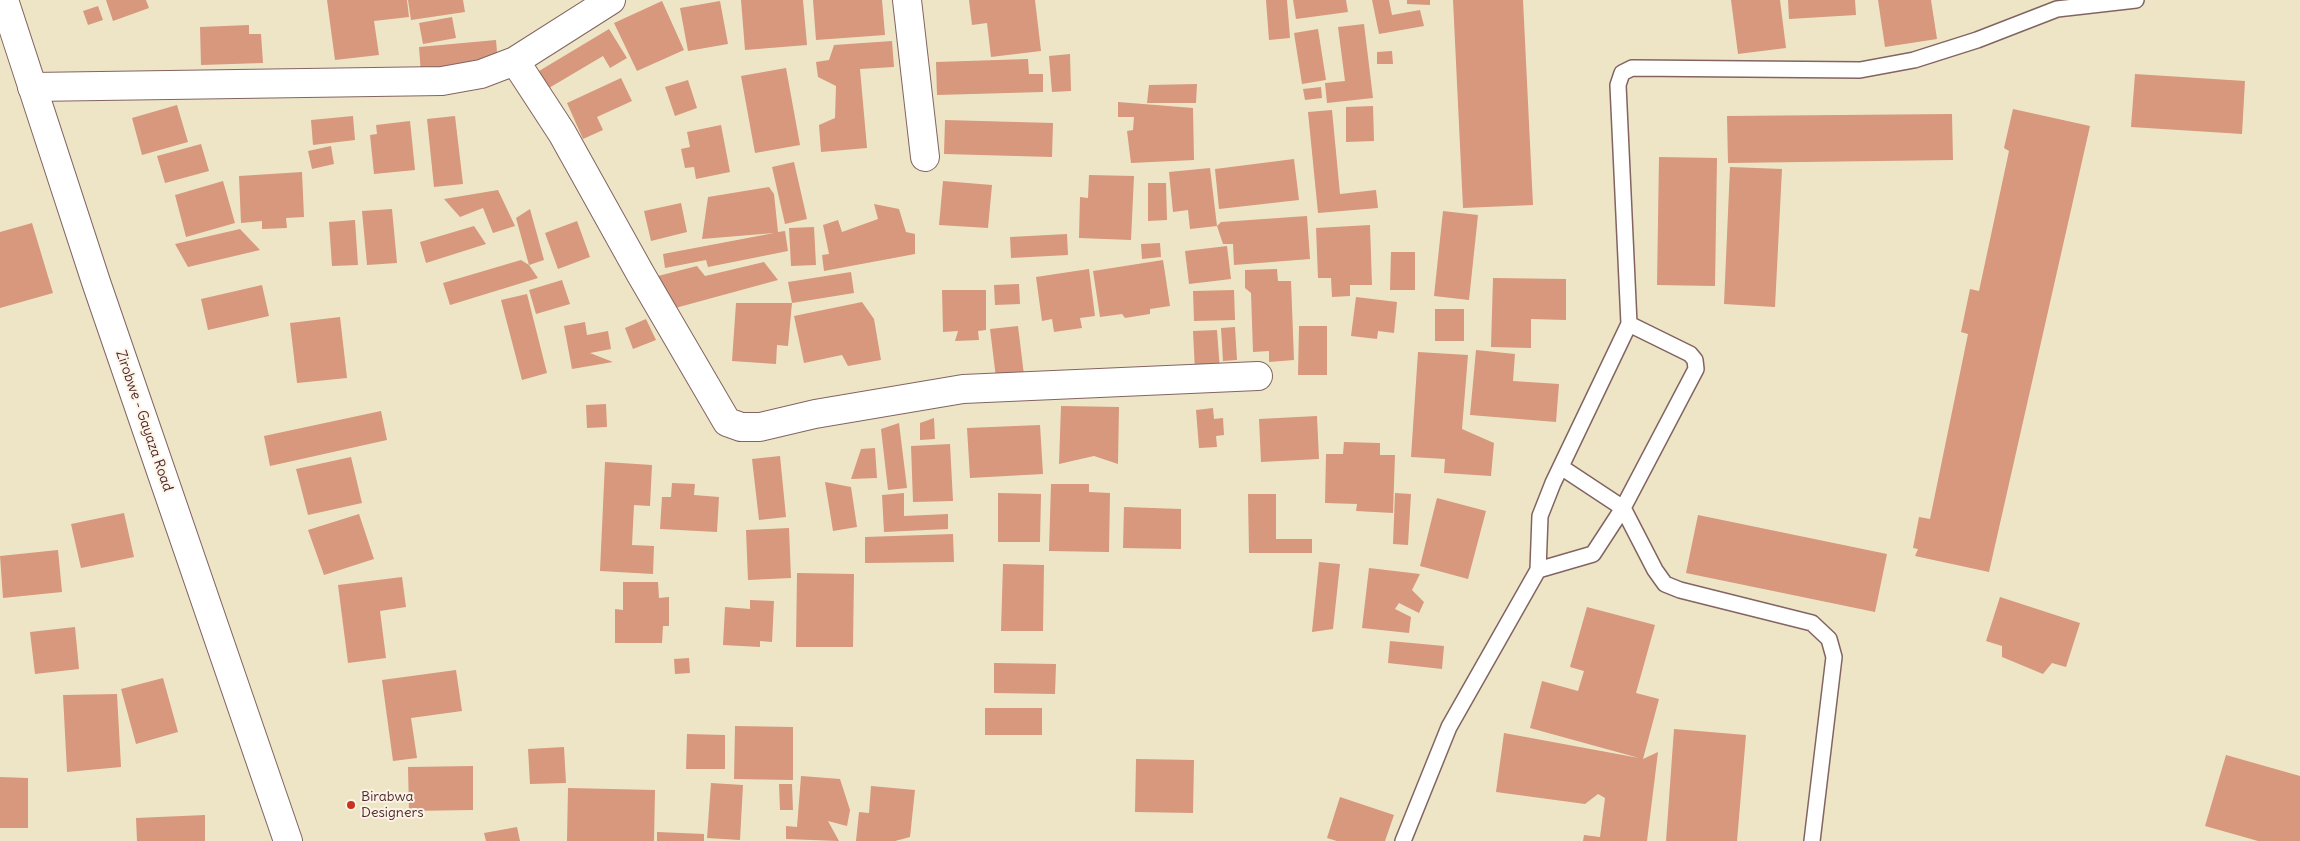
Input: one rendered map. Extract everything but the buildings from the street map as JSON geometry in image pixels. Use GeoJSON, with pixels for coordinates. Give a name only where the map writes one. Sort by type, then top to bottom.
{"type":"FeatureCollection","features":[{"type":"Feature","properties":{"kind":"street","name":"Zirobwe - Gayaza Road"},"geometry":{"type":"LineString","coordinates":[[4,0],[96,282],[288,841]]}},
{"type":"Feature","properties":{"kind":"street"},"geometry":{"type":"LineString","coordinates":[[32,87],[442,81],[481,74],[515,61],[611,0]]}},
{"type":"Feature","properties":{"kind":"street"},"geometry":{"type":"LineString","coordinates":[[907,0],[925,157]]}},
{"type":"Feature","properties":{"kind":"street"},"geometry":{"type":"LineString","coordinates":[[515,61],[562,133],[640,273],[727,422],[741,427],[760,427],[815,414],[963,389],[1258,376]]}},
{"type":"Feature","properties":{"kind":"lane"},"geometry":{"type":"LineString","coordinates":[[1403,841],[1449,727],[1538,570],[1540,516],[1560,467],[1629,324],[1618,85],[1622,72],[1632,68],[1860,70],[1914,60],[1977,40],[2056,5],[2136,0]]}},
{"type":"Feature","properties":{"kind":"lane"},"geometry":{"type":"LineString","coordinates":[[1538,570],[1594,554],[1623,508],[1696,369],[1695,360],[1690,354],[1629,324]]}},
{"type":"Feature","properties":{"kind":"lane"},"geometry":{"type":"LineString","coordinates":[[1560,467],[1623,508],[1655,570],[1665,584],[1680,590],[1812,623],[1829,639],[1834,658],[1812,841]]}},
{"type":"Feature","properties":{"kind":"place","name":"Birabwa Designers"},"geometry":{"type":"Point","coordinates":[351,805]}}]}
